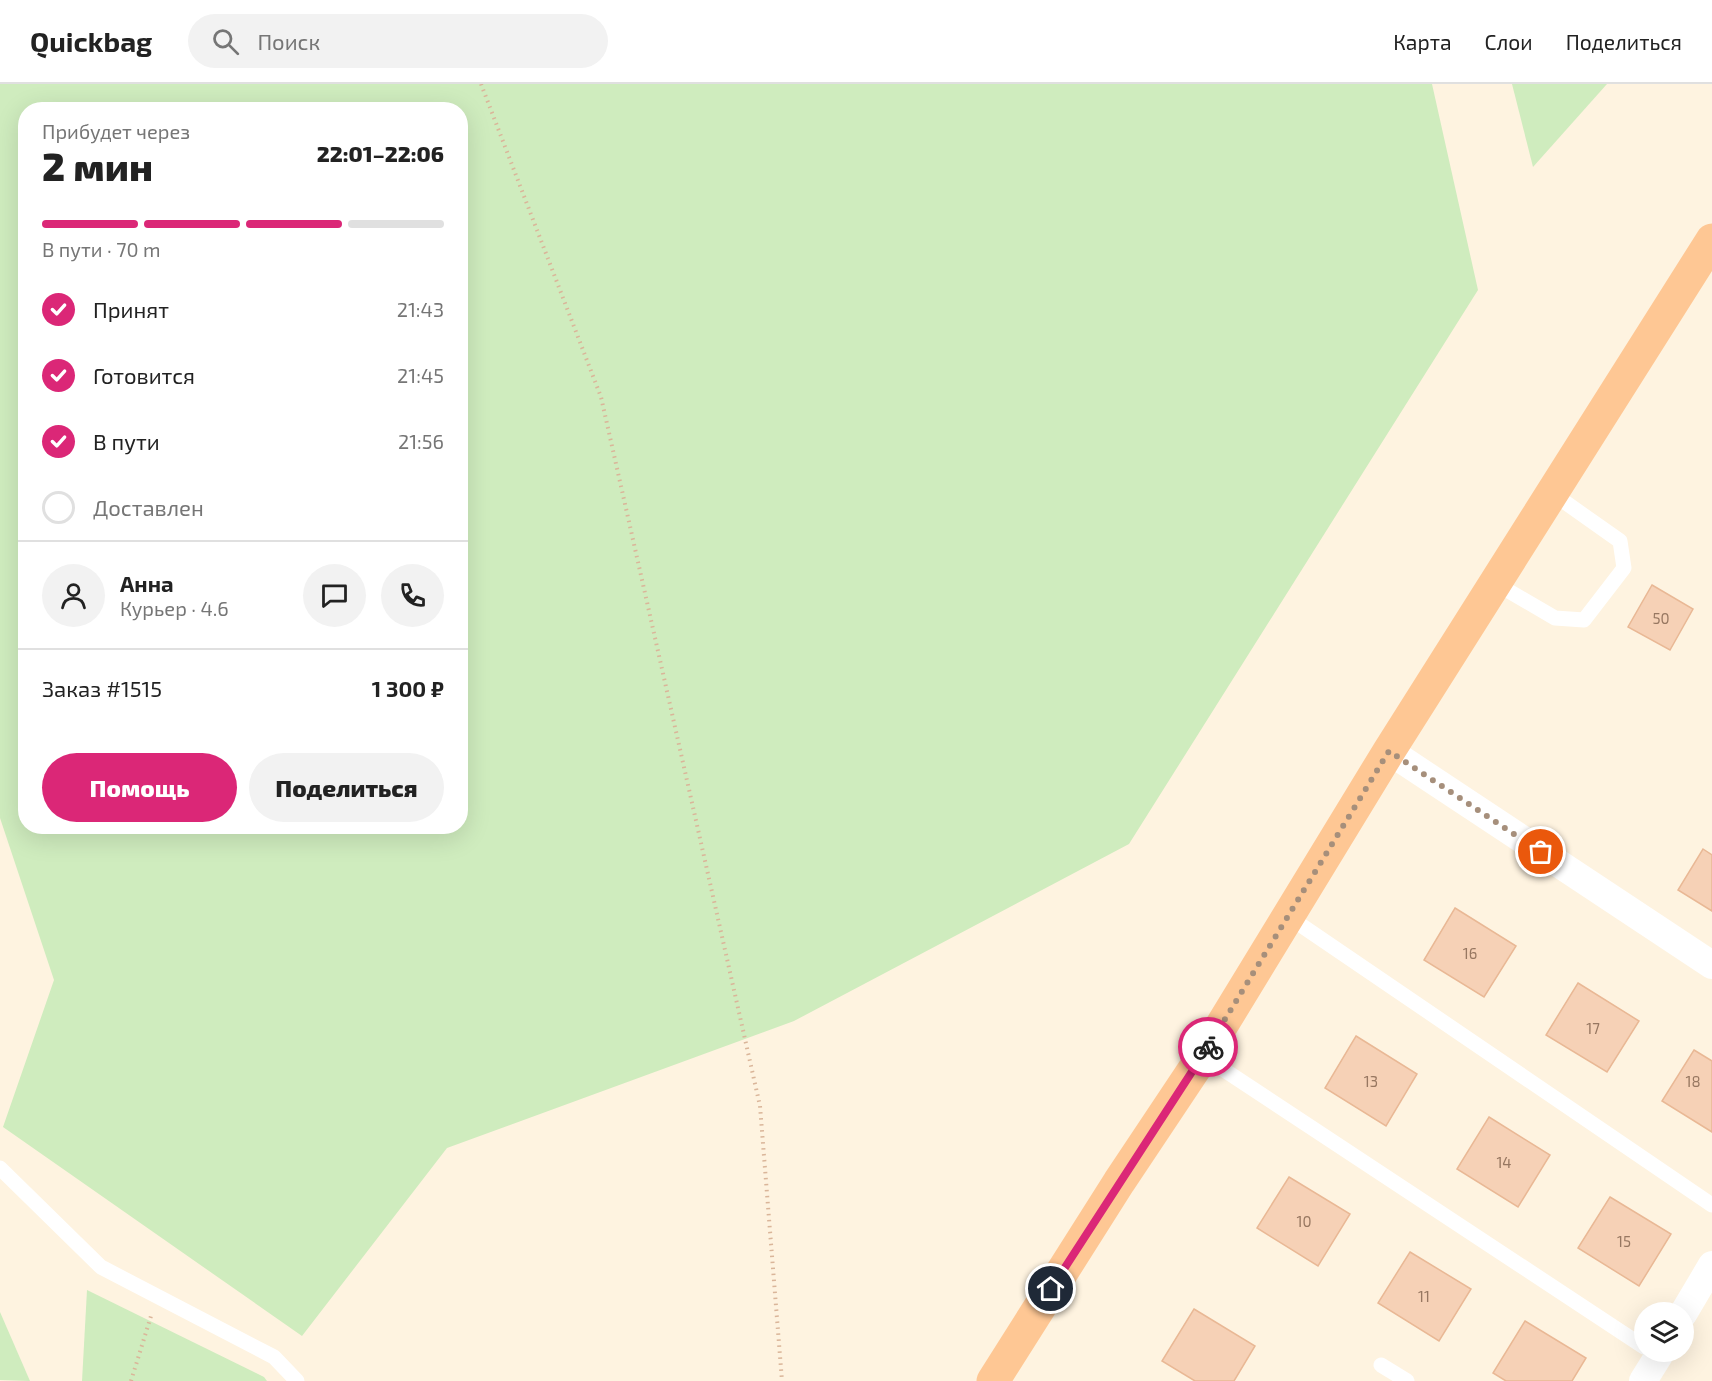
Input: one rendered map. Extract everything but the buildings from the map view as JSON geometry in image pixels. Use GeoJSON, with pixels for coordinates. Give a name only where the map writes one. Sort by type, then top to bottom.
{"type":"FeatureCollection","features":[{"type":"Feature","properties":{"kind":"highway"},"geometry":{"type":"LineString","coordinates":[[993,1381],[1119,1182],[1203,1056],[1389,751],[1712,240]]}},
{"type":"Feature","properties":{"kind":"street"},"geometry":{"type":"LineString","coordinates":[[1389,751],[1712,965]]}},
{"type":"Feature","properties":{"kind":"street"},"geometry":{"type":"LineString","coordinates":[[1690,1302],[1712,1265]]}},
{"type":"Feature","properties":{"kind":"street"},"geometry":{"type":"LineString","coordinates":[[1643,1381],[1650,1362]]}},
{"type":"Feature","properties":{"kind":"lane"},"geometry":{"type":"LineString","coordinates":[[1495,583],[1556,618],[1584,620],[1624,567],[1620,541],[1552,493]]}},
{"type":"Feature","properties":{"kind":"lane"},"geometry":{"type":"LineString","coordinates":[[1289,917],[1712,1205]]}},
{"type":"Feature","properties":{"kind":"lane"},"geometry":{"type":"LineString","coordinates":[[1203,1056],[1634,1339]]}},
{"type":"Feature","properties":{"kind":"lane"},"geometry":{"type":"LineString","coordinates":[[0,1168],[101,1267],[274,1357],[297,1381]]}},
{"type":"Feature","properties":{"kind":"lane"},"geometry":{"type":"LineString","coordinates":[[1381,1365],[1407,1381]]}},
{"type":"Feature","properties":{"kind":"path"},"geometry":{"type":"LineString","coordinates":[[481,84],[601,397],[760,1106],[782,1381]]}},
{"type":"Feature","properties":{"kind":"path"},"geometry":{"type":"LineString","coordinates":[[131,1381],[157,1296]]}},
{"type":"Feature","properties":{"kind":"green space"},"geometry":{"type":"Polygon","coordinates":[[[0,84],[1432,84],[1478,290],[1129,844],[794,1021],[447,1148],[302,1336],[3,1127],[54,980],[0,818],[0,84]]]}},
{"type":"Feature","properties":{"kind":"green space"},"geometry":{"type":"Polygon","coordinates":[[[1512,84],[1607,84],[1533,167],[1512,84]]]}},
{"type":"Feature","properties":{"kind":"green space"},"geometry":{"type":"Polygon","coordinates":[[[87,1290],[264,1377],[267,1381],[82,1381],[87,1290]]]}},
{"type":"Feature","properties":{"kind":"green space"},"geometry":{"type":"Polygon","coordinates":[[[0,1312],[30,1381],[0,1380],[0,1312]]]}},
{"type":"Feature","properties":{"kind":"way so far"},"geometry":{"type":"LineString","coordinates":[[1208,1047],[1389,751],[1541,852]]}},
{"type":"Feature","properties":{"kind":"route"},"geometry":{"type":"LineString","coordinates":[[1051,1289],[1208,1047]]}}]}
